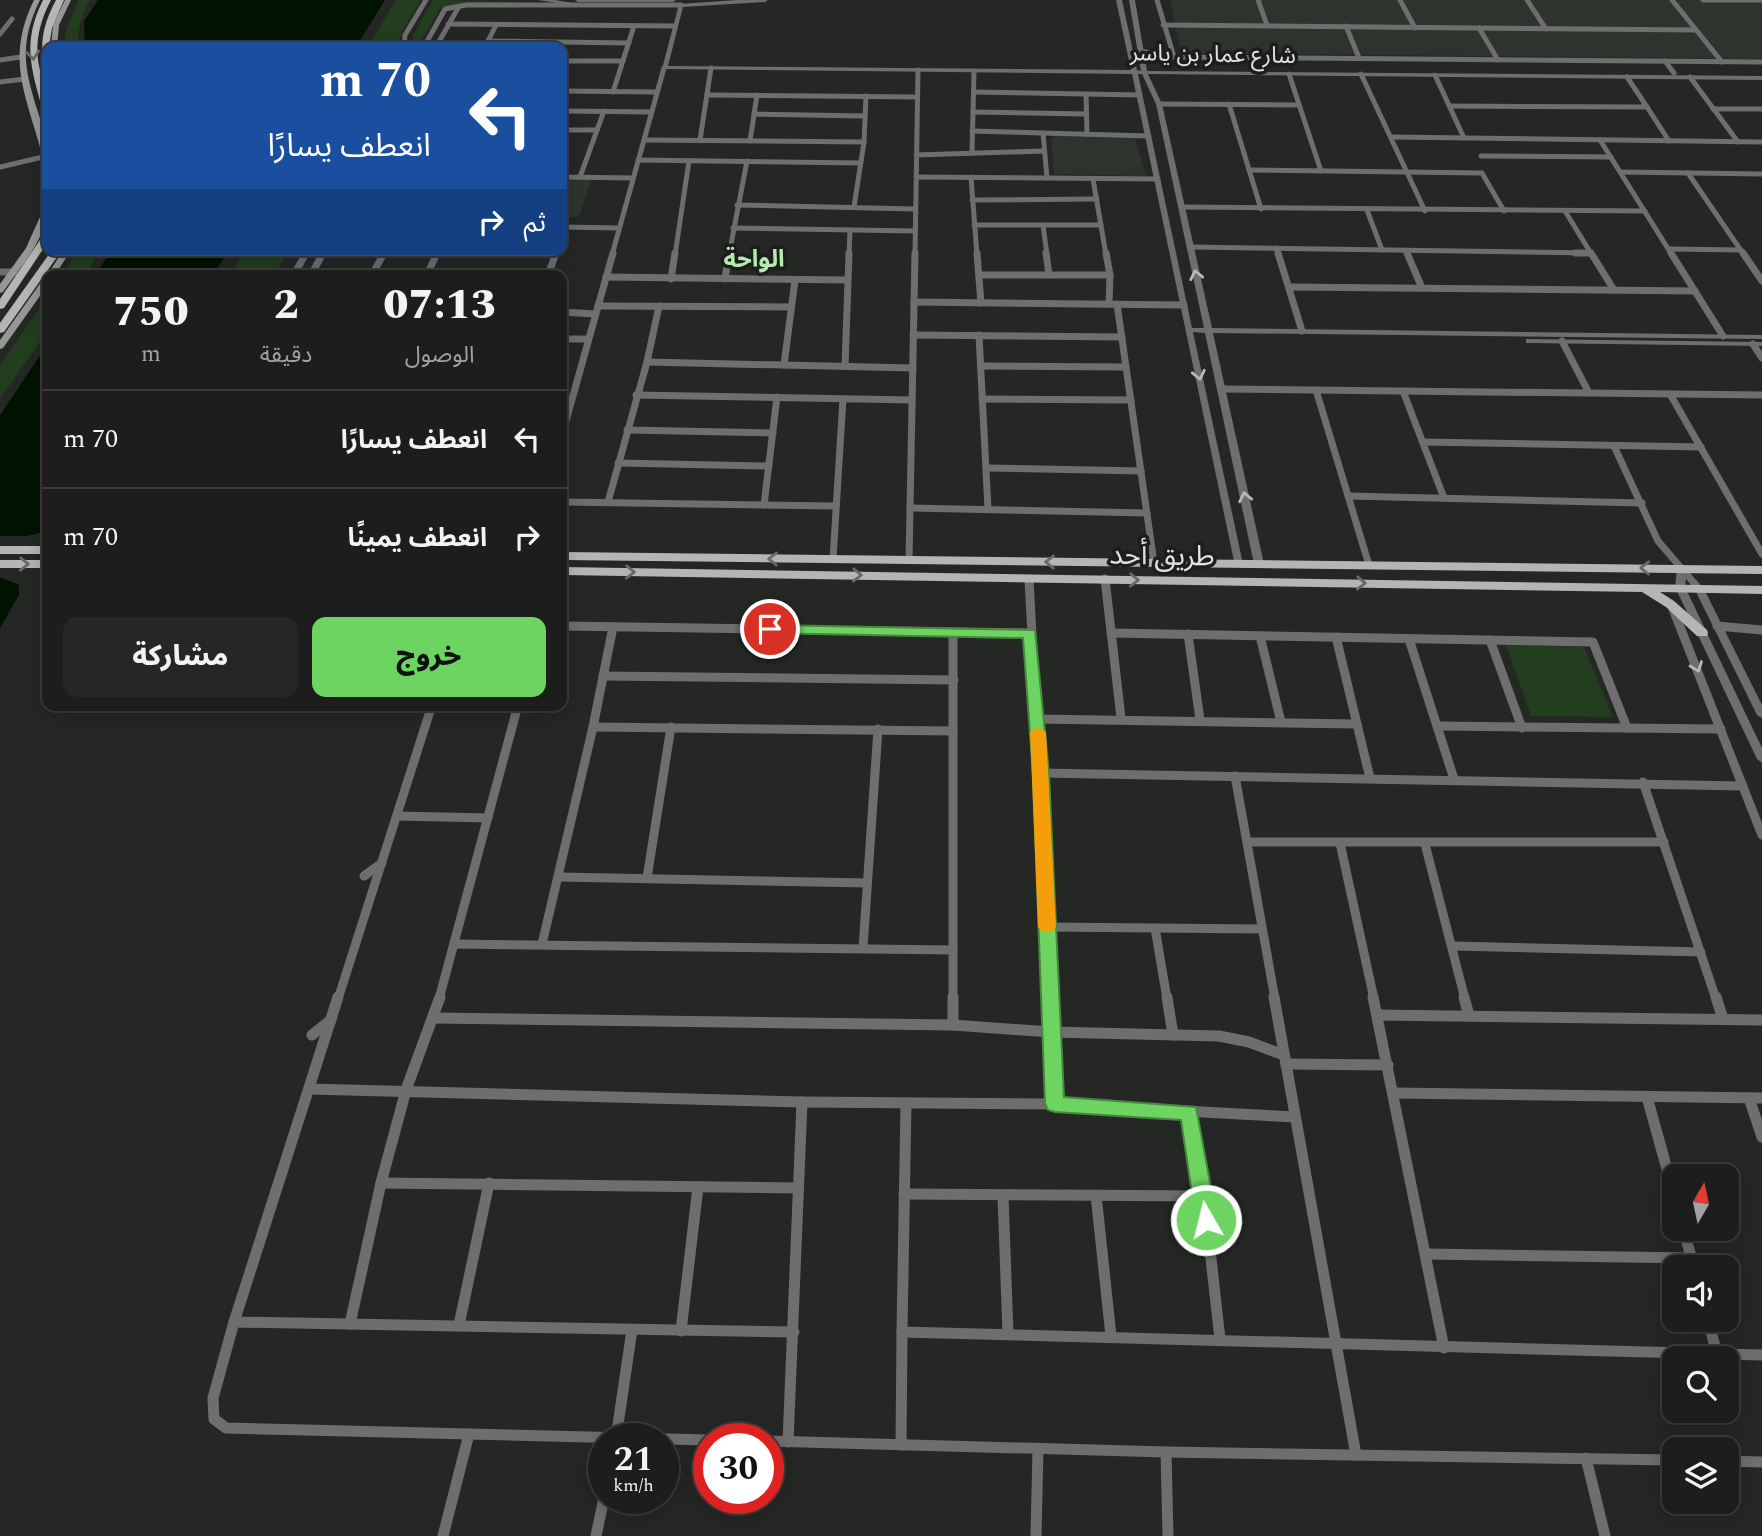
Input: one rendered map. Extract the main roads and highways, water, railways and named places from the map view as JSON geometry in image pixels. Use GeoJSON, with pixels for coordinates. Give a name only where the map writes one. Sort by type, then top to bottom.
{"type":"FeatureCollection","features":[{"type":"Feature","properties":{"kind":"main road"},"geometry":{"type":"LineString","coordinates":[[42,94],[32,60],[32,39],[35,21],[47,0]]}},
{"type":"Feature","properties":{"kind":"main road"},"geometry":{"type":"LineString","coordinates":[[47,42],[51,16],[60,0]]}},
{"type":"Feature","properties":{"kind":"main road"},"geometry":{"type":"LineString","coordinates":[[54,42],[56,25],[68,0]]}},
{"type":"Feature","properties":{"kind":"main road"},"geometry":{"type":"LineString","coordinates":[[34,1],[23,28],[21,57],[42,139]]}},
{"type":"Feature","properties":{"kind":"main road"},"geometry":{"type":"LineString","coordinates":[[30,96],[42,105]]}},
{"type":"Feature","properties":{"kind":"main road"},"geometry":{"type":"LineString","coordinates":[[0,290],[30,248],[42,221]]}},
{"type":"Feature","properties":{"kind":"main road"},"geometry":{"type":"LineString","coordinates":[[0,306],[42,243]]}},
{"type":"Feature","properties":{"kind":"main road"},"geometry":{"type":"LineString","coordinates":[[0,330],[42,272]]}},
{"type":"Feature","properties":{"kind":"main road"},"geometry":{"type":"LineString","coordinates":[[34,283],[36,295]]}},
{"type":"Feature","properties":{"kind":"main road"},"geometry":{"type":"LineString","coordinates":[[0,346],[42,287]]}},
{"type":"Feature","properties":{"kind":"main road"},"geometry":{"type":"LineString","coordinates":[[0,550],[42,549]]}},
{"type":"Feature","properties":{"kind":"main road","name":"طريق أحد"},"geometry":{"type":"LineString","coordinates":[[567,556],[1762,570]]}},
{"type":"Feature","properties":{"kind":"main road"},"geometry":{"type":"LineString","coordinates":[[0,564],[42,564]]}},
{"type":"Feature","properties":{"kind":"main road","name":"طريق أحد"},"geometry":{"type":"LineString","coordinates":[[567,571],[1762,590]]}},
{"type":"Feature","properties":{"kind":"main road"},"geometry":{"type":"LineString","coordinates":[[1643,587],[1670,604],[1702,633]]}},
{"type":"Feature","properties":{"kind":"district","name":"الواحة"},"geometry":{"type":"Point","coordinates":[754,260]}}]}
